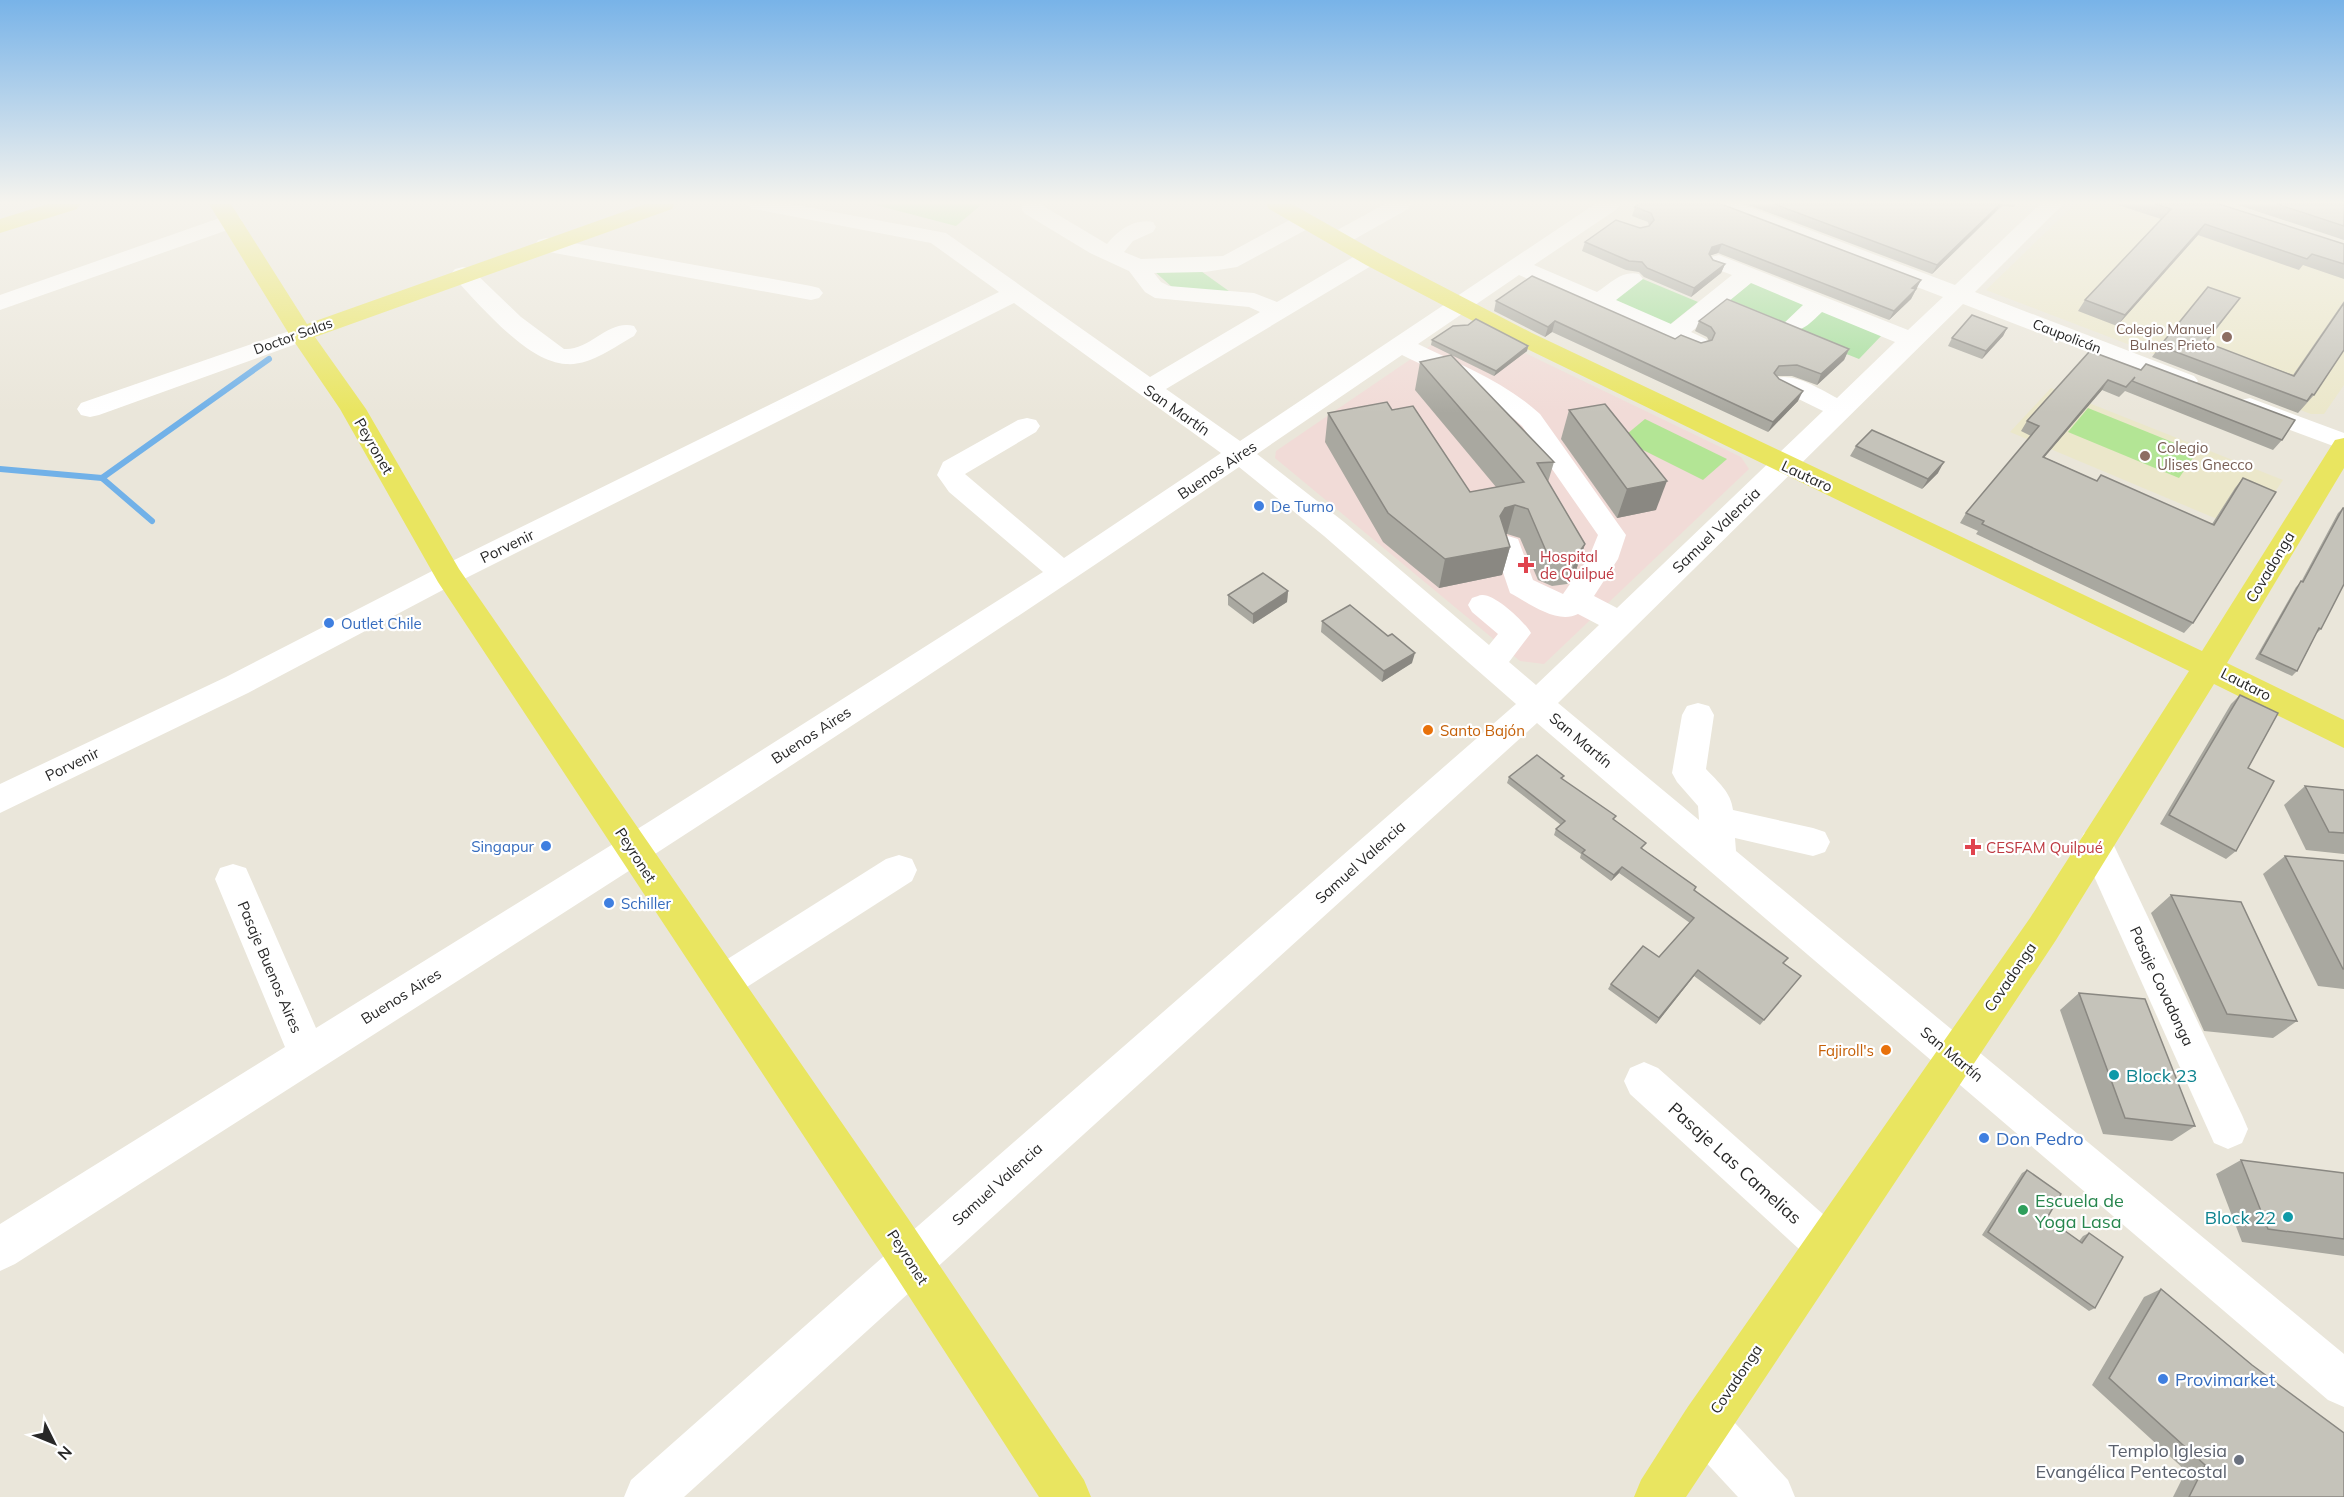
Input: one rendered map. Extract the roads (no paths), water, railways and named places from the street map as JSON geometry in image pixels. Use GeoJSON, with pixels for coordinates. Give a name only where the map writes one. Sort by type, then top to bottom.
{"type":"FeatureCollection","features":[{"type":"Feature","properties":{"kind":"main road","name":"Peyronet"},"geometry":{"type":"LineString","coordinates":[[264,274],[301,334],[353,409],[448,575],[911,1261],[1067,1497]]}},
{"type":"Feature","properties":{"kind":"main road","name":"Doctor Salas"},"geometry":{"type":"LineString","coordinates":[[301,334],[463,274]]}},
{"type":"Feature","properties":{"kind":"main road","name":"Lautaro"},"geometry":{"type":"LineString","coordinates":[[1397,274],[1458,307],[1783,465],[2208,665],[2344,735]]}},
{"type":"Feature","properties":{"kind":"main road","name":"Covadonga"},"geometry":{"type":"LineString","coordinates":[[1658,1497],[1826,1245],[2043,929],[2344,444]]}},
{"type":"Feature","properties":{"kind":"street"},"geometry":{"type":"LineString","coordinates":[[0,303],[72,274]]}},
{"type":"Feature","properties":{"kind":"street"},"geometry":{"type":"LineString","coordinates":[[463,274],[507,319],[556,355],[567,357],[579,354],[625,331]]}},
{"type":"Feature","properties":{"kind":"street"},"geometry":{"type":"LineString","coordinates":[[705,274],[811,293]]}},
{"type":"Feature","properties":{"kind":"street","name":"San Martín"},"geometry":{"type":"LineString","coordinates":[[987,274],[1371,547],[1490,664],[2344,1384]]}},
{"type":"Feature","properties":{"kind":"street"},"geometry":{"type":"LineString","coordinates":[[1143,274],[1153,287],[1163,293],[1254,300]]}},
{"type":"Feature","properties":{"kind":"street"},"geometry":{"type":"LineString","coordinates":[[1217,274],[1254,300],[1278,312]]}},
{"type":"Feature","properties":{"kind":"street"},"geometry":{"type":"LineString","coordinates":[[1148,389],[1342,274]]}},
{"type":"Feature","properties":{"kind":"street","name":"Buenos Aires"},"geometry":{"type":"LineString","coordinates":[[0,1249],[633,849],[1063,573],[1506,274]]}},
{"type":"Feature","properties":{"kind":"street"},"geometry":{"type":"LineString","coordinates":[[1536,274],[1697,344]]}},
{"type":"Feature","properties":{"kind":"street"},"geometry":{"type":"LineString","coordinates":[[1674,334],[1748,274],[1911,340]]}},
{"type":"Feature","properties":{"kind":"street","name":"Caupolicán"},"geometry":{"type":"LineString","coordinates":[[1905,274],[2201,387]]}},
{"type":"Feature","properties":{"kind":"street","name":"Samuel Valencia"},"geometry":{"type":"LineString","coordinates":[[648,1497],[1537,704],[1979,274]]}},
{"type":"Feature","properties":{"kind":"street"},"geometry":{"type":"LineString","coordinates":[[1600,301],[1631,279]]}},
{"type":"Feature","properties":{"kind":"street","name":"Porvenir"},"geometry":{"type":"LineString","coordinates":[[0,799],[237,685],[448,575],[1014,294]]}},
{"type":"Feature","properties":{"kind":"street"},"geometry":{"type":"LineString","coordinates":[[1794,325],[1819,303]]}},
{"type":"Feature","properties":{"kind":"street","name":"Doctor Salas"},"geometry":{"type":"LineString","coordinates":[[90,408],[301,334]]}},
{"type":"Feature","properties":{"kind":"street"},"geometry":{"type":"LineString","coordinates":[[1400,345],[1516,405],[1531,420],[1612,535],[1604,559],[1576,600],[1566,608],[1520,586],[1508,546]]}},
{"type":"Feature","properties":{"kind":"street"},"geometry":{"type":"LineString","coordinates":[[1785,382],[1839,409]]}},
{"type":"Feature","properties":{"kind":"street"},"geometry":{"type":"LineString","coordinates":[[2234,400],[2344,444]]}},
{"type":"Feature","properties":{"kind":"street"},"geometry":{"type":"LineString","coordinates":[[1027,426],[954,468],[951,475],[959,486],[1063,573]]}},
{"type":"Feature","properties":{"kind":"street"},"geometry":{"type":"LineString","coordinates":[[1576,600],[1621,623]]}},
{"type":"Feature","properties":{"kind":"street"},"geometry":{"type":"LineString","coordinates":[[1483,605],[1516,633],[1490,664]]}},
{"type":"Feature","properties":{"kind":"street"},"geometry":{"type":"LineString","coordinates":[[1698,715],[1689,773],[1715,801],[1719,856]]}},
{"type":"Feature","properties":{"kind":"street"},"geometry":{"type":"LineString","coordinates":[[1717,820],[1813,842]]}},
{"type":"Feature","properties":{"kind":"street","name":"Pasaje Covadonga"},"geometry":{"type":"LineString","coordinates":[[2096,843],[2228,1129]]}},
{"type":"Feature","properties":{"kind":"street"},"geometry":{"type":"LineString","coordinates":[[723,982],[899,870]]}},
{"type":"Feature","properties":{"kind":"street","name":"Pasaje Buenos Aires"},"geometry":{"type":"LineString","coordinates":[[233,879],[308,1055]]}},
{"type":"Feature","properties":{"kind":"street","name":"Pasaje Las Camelias"},"geometry":{"type":"LineString","coordinates":[[1644,1081],[1826,1245]]}},
{"type":"Feature","properties":{"kind":"street"},"geometry":{"type":"LineString","coordinates":[[1704,1425],[1771,1497]]}},
{"type":"Feature","properties":{"kind":"waterway"},"geometry":{"type":"LineString","coordinates":[[102,478],[269,359]]}},
{"type":"Feature","properties":{"kind":"waterway"},"geometry":{"type":"LineString","coordinates":[[0,469],[102,478]]}},
{"type":"Feature","properties":{"kind":"waterway"},"geometry":{"type":"LineString","coordinates":[[102,478],[152,521]]}},
{"type":"Feature","properties":{"kind":"place","name":"Colegio Manuel Bulnes Prieto"},"geometry":{"type":"Point","coordinates":[2227,337]}},
{"type":"Feature","properties":{"kind":"place","name":"Colegio Ulises Gnecco"},"geometry":{"type":"Point","coordinates":[2145,456]}},
{"type":"Feature","properties":{"kind":"place","name":"De Turno"},"geometry":{"type":"Point","coordinates":[1259,506]}},
{"type":"Feature","properties":{"kind":"place","name":"Hospital de Quilpué"},"geometry":{"type":"Point","coordinates":[1526,565]}},
{"type":"Feature","properties":{"kind":"place","name":"Outlet Chile"},"geometry":{"type":"Point","coordinates":[329,623]}},
{"type":"Feature","properties":{"kind":"place","name":"Santo Bajón"},"geometry":{"type":"Point","coordinates":[1428,730]}},
{"type":"Feature","properties":{"kind":"place","name":"Singapur"},"geometry":{"type":"Point","coordinates":[546,846]}},
{"type":"Feature","properties":{"kind":"place","name":"CESFAM Quilpué"},"geometry":{"type":"Point","coordinates":[1973,847]}},
{"type":"Feature","properties":{"kind":"place","name":"Schiller"},"geometry":{"type":"Point","coordinates":[609,903]}},
{"type":"Feature","properties":{"kind":"place","name":"Fajiroll's"},"geometry":{"type":"Point","coordinates":[1886,1050]}},
{"type":"Feature","properties":{"kind":"place","name":"Block 23"},"geometry":{"type":"Point","coordinates":[2114,1075]}},
{"type":"Feature","properties":{"kind":"place","name":"Don Pedro"},"geometry":{"type":"Point","coordinates":[1984,1138]}},
{"type":"Feature","properties":{"kind":"place","name":"Escuela de Yoga Lasa"},"geometry":{"type":"Point","coordinates":[2023,1210]}},
{"type":"Feature","properties":{"kind":"place","name":"Block 22"},"geometry":{"type":"Point","coordinates":[2288,1217]}},
{"type":"Feature","properties":{"kind":"place","name":"Provimarket"},"geometry":{"type":"Point","coordinates":[2163,1379]}},
{"type":"Feature","properties":{"kind":"place","name":"Templo Iglesia Evangélica Pentecostal"},"geometry":{"type":"Point","coordinates":[2239,1460]}}]}
